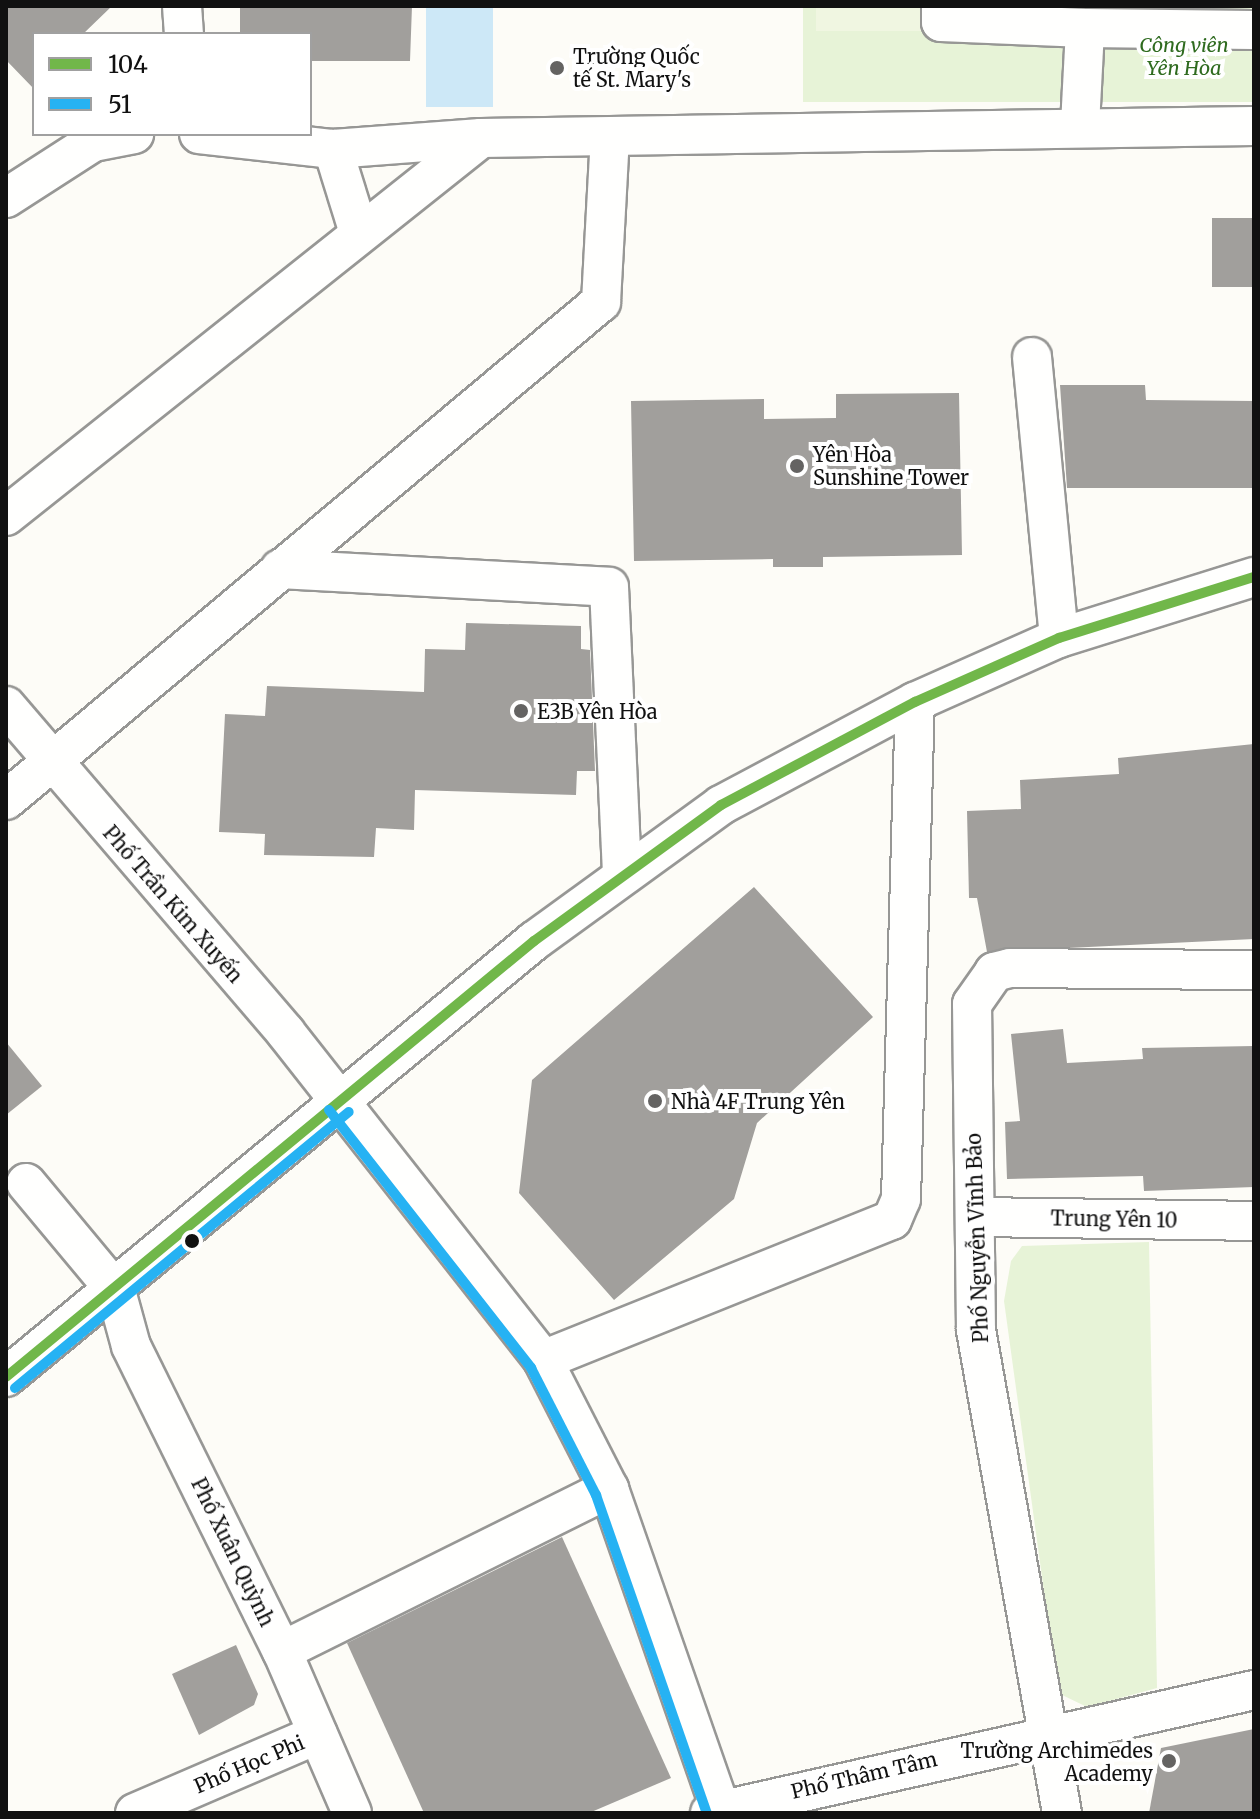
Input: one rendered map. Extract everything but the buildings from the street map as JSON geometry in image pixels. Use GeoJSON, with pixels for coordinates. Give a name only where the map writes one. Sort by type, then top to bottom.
{"type":"FeatureCollection","features":[{"type":"Feature","properties":{"kind":"street"},"geometry":{"type":"LineString","coordinates":[[182,6],[184,32]]}},
{"type":"Feature","properties":{"kind":"street"},"geometry":{"type":"LineString","coordinates":[[941,6],[941,22],[1026,16],[1085,28],[1254,30]]}},
{"type":"Feature","properties":{"kind":"street"},"geometry":{"type":"LineString","coordinates":[[1080,125],[1085,28]]}},
{"type":"Feature","properties":{"kind":"street"},"geometry":{"type":"LineString","coordinates":[[217,136],[333,149],[481,138],[610,138],[1080,125],[1254,126]]}},
{"type":"Feature","properties":{"kind":"street"},"geometry":{"type":"LineString","coordinates":[[6,198],[93,142],[124,136]]}},
{"type":"Feature","properties":{"kind":"street"},"geometry":{"type":"LineString","coordinates":[[6,516],[481,138]]}},
{"type":"Feature","properties":{"kind":"street"},"geometry":{"type":"LineString","coordinates":[[6,800],[601,302],[610,138]]}},
{"type":"Feature","properties":{"kind":"street"},"geometry":{"type":"LineString","coordinates":[[333,149],[359,233]]}},
{"type":"Feature","properties":{"kind":"street"},"geometry":{"type":"LineString","coordinates":[[1032,357],[1059,638]]}},
{"type":"Feature","properties":{"kind":"street"},"geometry":{"type":"LineString","coordinates":[[280,569],[609,587],[622,872]]}},
{"type":"Feature","properties":{"kind":"street"},"geometry":{"type":"LineString","coordinates":[[6,1377],[116,1291],[340,1101],[622,872],[721,805],[915,702],[1059,638],[1254,577]]}},
{"type":"Feature","properties":{"kind":"street"},"geometry":{"type":"LineString","coordinates":[[543,1360],[892,1220],[901,1199],[915,702]]}},
{"type":"Feature","properties":{"kind":"street","name":"Phố Trần Kim Xuyến"},"geometry":{"type":"LineString","coordinates":[[6,706],[340,1101],[543,1360],[609,1489],[718,1811]]}},
{"type":"Feature","properties":{"kind":"street","name":"Phố Nguyễn Vĩnh Bảo"},"geometry":{"type":"LineString","coordinates":[[1062,1813],[1045,1734],[976,1330],[972,1004],[994,972],[1254,970]]}},
{"type":"Feature","properties":{"kind":"street"},"geometry":{"type":"LineString","coordinates":[[26,1183],[116,1291]]}},
{"type":"Feature","properties":{"kind":"street","name":"Trung Yên 10"},"geometry":{"type":"LineString","coordinates":[[975,1217],[1254,1221]]}},
{"type":"Feature","properties":{"kind":"street","name":"Phố Xuân Quỳnh"},"geometry":{"type":"LineString","coordinates":[[116,1291],[131,1346],[282,1651],[352,1813]]}},
{"type":"Feature","properties":{"kind":"street"},"geometry":{"type":"LineString","coordinates":[[282,1651],[609,1489]]}},
{"type":"Feature","properties":{"kind":"street","name":"Phố Thâm Tâm"},"geometry":{"type":"LineString","coordinates":[[718,1811],[1045,1734],[1254,1690]]}},
{"type":"Feature","properties":{"kind":"street","name":"Phố Học Phi"},"geometry":{"type":"LineString","coordinates":[[135,1813],[318,1734]]}},
{"type":"Feature","properties":{"kind":"green space","name":"Công viên Yên Hòa"},"geometry":{"type":"Polygon","coordinates":[[[803,6],[1254,6],[1254,102],[803,102],[803,6]]]}},
{"type":"Feature","properties":{"kind":"green space"},"geometry":{"type":"Polygon","coordinates":[[[816,6],[931,6],[931,31],[816,31],[816,6]]]}},
{"type":"Feature","properties":{"kind":"green space"},"geometry":{"type":"Polygon","coordinates":[[[1149,1242],[1157,1688],[1087,1707],[1058,1693],[1004,1301],[1011,1261],[1022,1246],[1149,1242]]]}},
{"type":"Feature","properties":{"kind":"water"},"geometry":{"type":"Polygon","coordinates":[[[426,6],[493,6],[493,107],[426,107],[426,6]]]}},
{"type":"Feature","properties":{"kind":"transit line","name":"104"},"geometry":{"type":"LineString","coordinates":[[6,1377],[534,941],[721,805],[915,702],[1059,638],[1254,577]]}},
{"type":"Feature","properties":{"kind":"transit line","name":"51"},"geometry":{"type":"LineString","coordinates":[[329,1110],[531,1368],[596,1495],[707,1813]]}},
{"type":"Feature","properties":{"kind":"transit line","name":"51"},"geometry":{"type":"LineString","coordinates":[[15,1388],[349,1112]]}},
{"type":"Feature","properties":{"kind":"place","name":"Trường Quốc tế St. Mary's"},"geometry":{"type":"Point","coordinates":[557,68]}},
{"type":"Feature","properties":{"kind":"place","name":"Yên Hòa Sunshine Tower"},"geometry":{"type":"Point","coordinates":[797,466]}},
{"type":"Feature","properties":{"kind":"place","name":"E3B Yên Hòa"},"geometry":{"type":"Point","coordinates":[521,711]}},
{"type":"Feature","properties":{"kind":"place","name":"Nhà 4F Trung Yên"},"geometry":{"type":"Point","coordinates":[655,1101]}},
{"type":"Feature","properties":{"kind":"place","name":"Trường Archimedes Academy"},"geometry":{"type":"Point","coordinates":[1169,1761]}}]}
